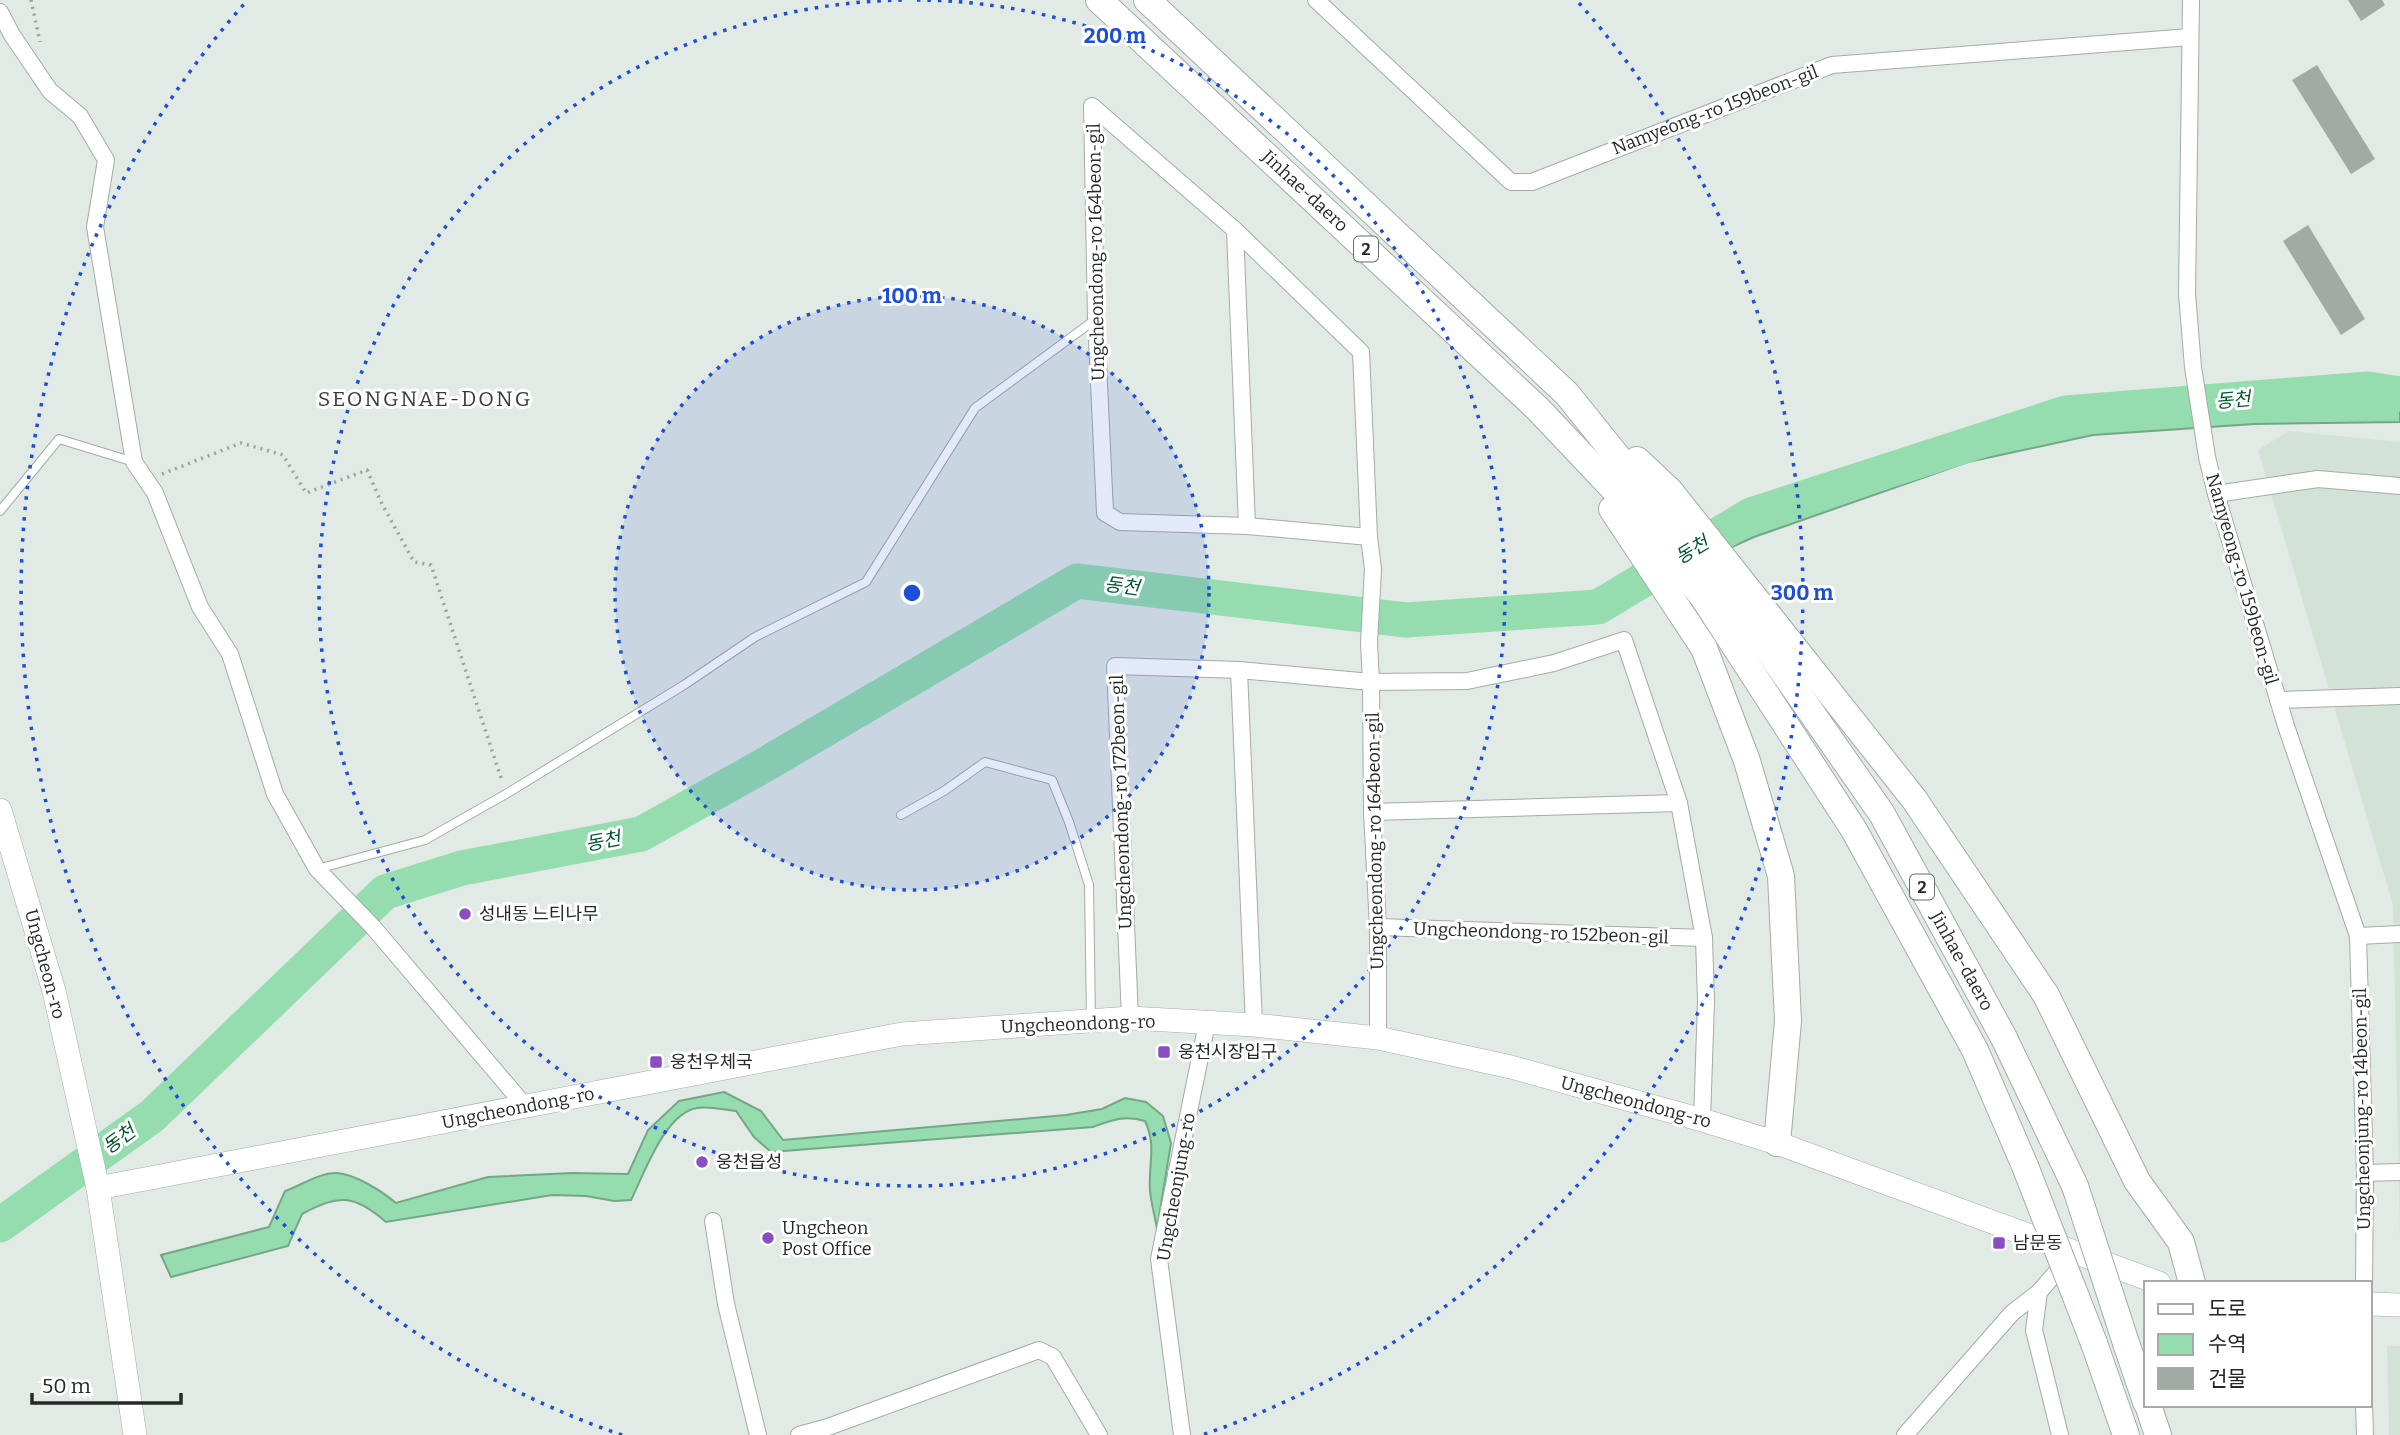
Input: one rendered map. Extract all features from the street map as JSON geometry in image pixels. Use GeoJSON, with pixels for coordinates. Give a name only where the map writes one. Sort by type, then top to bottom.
{"type":"FeatureCollection","features":[{"type":"Feature","properties":{"kind":"highway","name":"Jinhae-daero"},"geometry":{"type":"LineString","coordinates":[[1100,0],[1538,409],[1619,505],[1703,597],[1854,830],[1975,1050],[2025,1166],[2094,1343],[2126,1435]]}},
{"type":"Feature","properties":{"kind":"highway","name":"Jinhae-daero"},"geometry":{"type":"LineString","coordinates":[[1147,0],[1567,394],[1662,497],[1746,601],[1882,814],[2004,1038],[2075,1186],[2144,1394]]}},
{"type":"Feature","properties":{"kind":"highway"},"geometry":{"type":"LineString","coordinates":[[1619,505],[1671,597],[1704,648],[1747,761],[1781,876],[1787,1021],[1777,1143]]}},
{"type":"Feature","properties":{"kind":"highway"},"geometry":{"type":"LineString","coordinates":[[1746,601],[1914,799],[2046,995],[2137,1181],[2181,1242],[2191,1281]]}},
{"type":"Feature","properties":{"kind":"highway","name":"2"},"geometry":{"type":"LineString","coordinates":[[2148,1407],[2158,1435]]}},
{"type":"Feature","properties":{"kind":"main road","name":"Ungcheon-ro"},"geometry":{"type":"LineString","coordinates":[[0,810],[54,991],[98,1188]]}},
{"type":"Feature","properties":{"kind":"main road","name":"Ungcheondong-ro"},"geometry":{"type":"LineString","coordinates":[[98,1188],[902,1034],[997,1026],[1091,1023],[1130,1018],[1254,1025],[1378,1038],[1511,1068],[1777,1143],[2154,1281]]}},
{"type":"Feature","properties":{"kind":"main road"},"geometry":{"type":"LineString","coordinates":[[98,1188],[135,1435]]}},
{"type":"Feature","properties":{"kind":"main road"},"geometry":{"type":"LineString","coordinates":[[2372,1304],[2400,1305]]}},
{"type":"Feature","properties":{"kind":"street","name":"Namyeong-ro 159beon-gil"},"geometry":{"type":"LineString","coordinates":[[1316,0],[1511,182],[1532,182],[1832,65],[2190,37],[2187,294],[2193,367],[2207,457],[2278,700],[2358,936]]}},
{"type":"Feature","properties":{"kind":"street"},"geometry":{"type":"LineString","coordinates":[[2190,37],[2191,0]]}},
{"type":"Feature","properties":{"kind":"street"},"geometry":{"type":"LineString","coordinates":[[0,12],[50,91],[80,116],[106,160],[95,227],[136,466],[155,493],[200,607],[230,654],[275,794],[317,869],[373,927],[525,1106]]}},
{"type":"Feature","properties":{"kind":"street","name":"Ungcheondong-ro 164beon-gil"},"geometry":{"type":"LineString","coordinates":[[1369,537],[1247,526],[1120,522],[1105,513],[1096,319],[1092,106],[1234,230],[1361,352],[1369,537],[1373,569],[1369,643],[1372,812],[1378,927],[1378,1038]]}},
{"type":"Feature","properties":{"kind":"street"},"geometry":{"type":"LineString","coordinates":[[1234,230],[1247,526]]}},
{"type":"Feature","properties":{"kind":"street"},"geometry":{"type":"LineString","coordinates":[[2217,494],[2318,480],[2400,486]]}},
{"type":"Feature","properties":{"kind":"street"},"geometry":{"type":"LineString","coordinates":[[1371,682],[1467,681],[1554,663],[1624,639],[1679,803],[1704,939],[1706,1002],[1702,1120]]}},
{"type":"Feature","properties":{"kind":"street","name":"Ungcheondong-ro 172beon-gil"},"geometry":{"type":"LineString","coordinates":[[1130,1018],[1115,666],[1240,670],[1371,682]]}},
{"type":"Feature","properties":{"kind":"street"},"geometry":{"type":"LineString","coordinates":[[1240,670],[1254,1025]]}},
{"type":"Feature","properties":{"kind":"street","name":"Namyeong-ro 159beon-gil"},"geometry":{"type":"LineString","coordinates":[[2278,700],[2400,696]]}},
{"type":"Feature","properties":{"kind":"street"},"geometry":{"type":"LineString","coordinates":[[1372,812],[1679,803]]}},
{"type":"Feature","properties":{"kind":"street","name":"Ungcheondong-ro 152beon-gil"},"geometry":{"type":"LineString","coordinates":[[1378,927],[1704,939]]}},
{"type":"Feature","properties":{"kind":"street"},"geometry":{"type":"LineString","coordinates":[[2358,936],[2400,934]]}},
{"type":"Feature","properties":{"kind":"street","name":"Ungcheonjung-ro 14beon-gil"},"geometry":{"type":"LineString","coordinates":[[2358,936],[2365,1172],[2364,1281]]}},
{"type":"Feature","properties":{"kind":"street","name":"Ungcheonjung-ro"},"geometry":{"type":"LineString","coordinates":[[1182,1435],[1159,1259],[1207,1023]]}},
{"type":"Feature","properties":{"kind":"street"},"geometry":{"type":"LineString","coordinates":[[2365,1172],[2400,1172]]}},
{"type":"Feature","properties":{"kind":"street"},"geometry":{"type":"LineString","coordinates":[[713,1221],[726,1304],[758,1435]]}},
{"type":"Feature","properties":{"kind":"street"},"geometry":{"type":"LineString","coordinates":[[1905,1435],[2011,1313],[2039,1292],[2075,1251]]}},
{"type":"Feature","properties":{"kind":"street"},"geometry":{"type":"LineString","coordinates":[[2039,1292],[2034,1330],[2060,1435]]}},
{"type":"Feature","properties":{"kind":"street"},"geometry":{"type":"LineString","coordinates":[[799,1435],[828,1427],[1040,1350],[1053,1357],[1099,1435]]}},
{"type":"Feature","properties":{"kind":"street"},"geometry":{"type":"LineString","coordinates":[[2364,1407],[2365,1435]]}},
{"type":"Feature","properties":{"kind":"lane"},"geometry":{"type":"LineString","coordinates":[[317,869],[425,840],[506,794],[684,685],[755,637],[866,582],[975,408],[1096,319]]}},
{"type":"Feature","properties":{"kind":"lane"},"geometry":{"type":"LineString","coordinates":[[0,511],[60,439],[136,466]]}},
{"type":"Feature","properties":{"kind":"lane"},"geometry":{"type":"LineString","coordinates":[[901,815],[944,791],[985,762],[1052,780],[1089,885],[1091,1023]]}},
{"type":"Feature","properties":{"kind":"path"},"geometry":{"type":"LineString","coordinates":[[136,466],[164,475],[241,443],[283,455],[306,493],[367,470],[382,504],[414,562],[431,565],[506,794]]}},
{"type":"Feature","properties":{"kind":"shaded area"},"geometry":{"type":"Polygon","coordinates":[[[2289,431],[2400,442],[2400,1237],[2393,905],[2258,450],[2289,431]]]}},
{"type":"Feature","properties":{"kind":"shaded area"},"geometry":{"type":"Polygon","coordinates":[[[2387,1346],[2400,1346],[2400,1435],[2389,1435],[2387,1346]]]}},
{"type":"Feature","properties":{"kind":"water"},"geometry":{"type":"Polygon","coordinates":[[[2368,389],[2400,391],[2400,422],[2254,424],[2093,435],[1968,462],[1754,537],[1598,607],[1751,515],[2066,413],[2368,389]]]}},
{"type":"Feature","properties":{"kind":"water"},"geometry":{"type":"Polygon","coordinates":[[[724,1092],[761,1111],[783,1140],[1066,1115],[1102,1109],[1125,1098],[1146,1102],[1163,1116],[1171,1143],[1157,1229],[1150,1191],[1151,1139],[1145,1121],[1138,1119],[1113,1120],[1093,1127],[771,1152],[754,1137],[736,1111],[697,1108],[686,1112],[665,1132],[631,1200],[552,1195],[386,1222],[365,1206],[336,1200],[302,1214],[288,1246],[171,1277],[161,1255],[269,1227],[285,1191],[331,1173],[360,1180],[396,1203],[488,1177],[572,1173],[628,1174],[648,1130],[679,1101],[724,1092]]]}},
{"type":"Feature","properties":{"kind":"building"},"geometry":{"type":"Polygon","coordinates":[[[2348,0],[2382,0],[2385,5],[2361,21],[2348,0]]]}},
{"type":"Feature","properties":{"kind":"building"},"geometry":{"type":"Polygon","coordinates":[[[2317,65],[2375,159],[2351,174],[2292,80],[2317,65]]]}},
{"type":"Feature","properties":{"kind":"building"},"geometry":{"type":"Polygon","coordinates":[[[2308,225],[2365,319],[2341,335],[2283,241],[2308,225]]]}},
{"type":"Feature","properties":{"kind":"waterway","name":"동천"},"geometry":{"type":"LineString","coordinates":[[0,1225],[152,1116],[385,892],[462,868],[641,834],[761,767],[1077,581],[1406,620],[1598,607],[1751,515],[2066,413],[2368,389],[2400,394]]}},
{"type":"Feature","properties":{"kind":"place","name":"성내동 느티나무"},"geometry":{"type":"Point","coordinates":[465,914]}},
{"type":"Feature","properties":{"kind":"place","name":"웅천시장입구"},"geometry":{"type":"Point","coordinates":[1164,1052]}},
{"type":"Feature","properties":{"kind":"place","name":"웅천우체국"},"geometry":{"type":"Point","coordinates":[656,1062]}},
{"type":"Feature","properties":{"kind":"place","name":"웅천읍성"},"geometry":{"type":"Point","coordinates":[702,1162]}},
{"type":"Feature","properties":{"kind":"place","name":"Ungcheon Post Office"},"geometry":{"type":"Point","coordinates":[768,1238]}},
{"type":"Feature","properties":{"kind":"place","name":"남문동"},"geometry":{"type":"Point","coordinates":[1999,1243]}},
{"type":"Feature","properties":{"kind":"district","name":"SEONGNAE-DONG"},"geometry":{"type":"Point","coordinates":[425,399]}}]}
